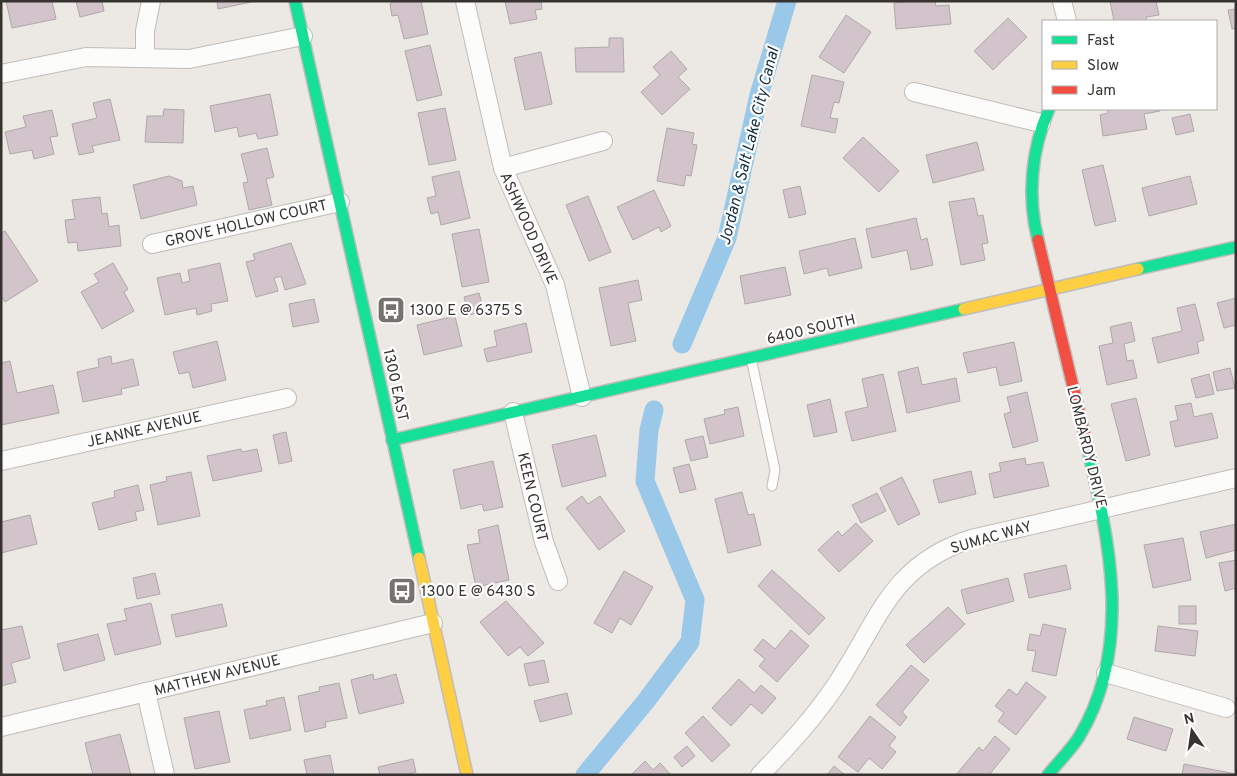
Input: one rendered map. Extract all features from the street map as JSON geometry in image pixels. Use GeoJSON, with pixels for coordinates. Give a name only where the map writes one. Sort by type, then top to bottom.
{"type":"FeatureCollection","features":[{"type":"Feature","properties":{"kind":"street"},"geometry":{"type":"LineString","coordinates":[[145,58],[145,31],[152,1]]}},
{"type":"Feature","properties":{"kind":"street","name":"1300 EAST"},"geometry":{"type":"LineString","coordinates":[[295,1],[466,775]]}},
{"type":"Feature","properties":{"kind":"street","name":"ASHWOOD DRIVE"},"geometry":{"type":"LineString","coordinates":[[465,1],[503,168],[510,187],[540,247],[555,285],[582,397]]}},
{"type":"Feature","properties":{"kind":"street"},"geometry":{"type":"LineString","coordinates":[[1062,1],[1066,20]]}},
{"type":"Feature","properties":{"kind":"street"},"geometry":{"type":"LineString","coordinates":[[1,74],[86,56],[174,60],[204,57],[303,36]]}},
{"type":"Feature","properties":{"kind":"street"},"geometry":{"type":"LineString","coordinates":[[914,92],[1045,116]]}},
{"type":"Feature","properties":{"kind":"street","name":"LOMBARDY DRIVE"},"geometry":{"type":"LineString","coordinates":[[1045,116],[1034,151],[1030,184],[1035,228],[1102,509],[1110,552],[1114,610],[1106,672],[1096,704],[1081,734],[1048,775]]}},
{"type":"Feature","properties":{"kind":"street"},"geometry":{"type":"LineString","coordinates":[[503,168],[603,141]]}},
{"type":"Feature","properties":{"kind":"street","name":"GROVE HOLLOW COURT"},"geometry":{"type":"LineString","coordinates":[[152,244],[340,202]]}},
{"type":"Feature","properties":{"kind":"street","name":"6400 SOUTH"},"geometry":{"type":"LineString","coordinates":[[392,440],[1236,247]]}},
{"type":"Feature","properties":{"kind":"street","name":"JEANNE AVENUE"},"geometry":{"type":"LineString","coordinates":[[1,461],[287,398]]}},
{"type":"Feature","properties":{"kind":"street","name":"KEEN COURT"},"geometry":{"type":"LineString","coordinates":[[513,412],[544,542],[558,581]]}},
{"type":"Feature","properties":{"kind":"street","name":"SUMAC WAY"},"geometry":{"type":"LineString","coordinates":[[760,775],[800,734],[819,710],[853,659],[886,600],[899,584],[920,565],[945,550],[971,540],[1236,478]]}},
{"type":"Feature","properties":{"kind":"street","name":"MATTHEW AVENUE"},"geometry":{"type":"LineString","coordinates":[[1,727],[433,623]]}},
{"type":"Feature","properties":{"kind":"street"},"geometry":{"type":"LineString","coordinates":[[1106,672],[1226,708]]}},
{"type":"Feature","properties":{"kind":"street"},"geometry":{"type":"LineString","coordinates":[[146,692],[165,775]]}},
{"type":"Feature","properties":{"kind":"lane"},"geometry":{"type":"LineString","coordinates":[[751,358],[775,470],[772,486]]}},
{"type":"Feature","properties":{"kind":"building"},"geometry":{"type":"Polygon","coordinates":[[[6,1],[52,1],[56,19],[12,28],[6,1]]]}},
{"type":"Feature","properties":{"kind":"building"},"geometry":{"type":"Polygon","coordinates":[[[76,1],[102,1],[104,11],[80,17],[76,1]]]}},
{"type":"Feature","properties":{"kind":"building"},"geometry":{"type":"Polygon","coordinates":[[[217,1],[251,1],[251,2],[218,9],[217,1]]]}},
{"type":"Feature","properties":{"kind":"building"},"geometry":{"type":"Polygon","coordinates":[[[395,1],[421,1],[428,34],[404,39],[398,15],[392,16],[390,4],[395,1]]]}},
{"type":"Feature","properties":{"kind":"building"},"geometry":{"type":"Polygon","coordinates":[[[505,1],[541,1],[542,9],[535,10],[537,19],[510,24],[505,1]]]}},
{"type":"Feature","properties":{"kind":"building"},"geometry":{"type":"Polygon","coordinates":[[[935,1],[936,6],[949,5],[951,24],[896,29],[894,3],[935,1]]]}},
{"type":"Feature","properties":{"kind":"building"},"geometry":{"type":"Polygon","coordinates":[[[1110,1],[1156,1],[1159,15],[1146,17],[1147,20],[1114,20],[1110,1]]]}},
{"type":"Feature","properties":{"kind":"building"},"geometry":{"type":"Polygon","coordinates":[[[1236,9],[1236,28],[1232,29],[1228,10],[1236,9]]]}},
{"type":"Feature","properties":{"kind":"building"},"geometry":{"type":"Polygon","coordinates":[[[846,15],[871,32],[844,73],[819,57],[846,15]]]}},
{"type":"Feature","properties":{"kind":"building"},"geometry":{"type":"Polygon","coordinates":[[[1008,18],[1027,37],[993,70],[974,51],[1008,18]]]}},
{"type":"Feature","properties":{"kind":"building"},"geometry":{"type":"Polygon","coordinates":[[[609,38],[623,38],[624,72],[576,72],[575,48],[609,47],[609,38]]]}},
{"type":"Feature","properties":{"kind":"building"},"geometry":{"type":"Polygon","coordinates":[[[430,45],[442,95],[417,101],[405,51],[430,45]]]}},
{"type":"Feature","properties":{"kind":"building"},"geometry":{"type":"Polygon","coordinates":[[[671,51],[687,69],[678,77],[690,89],[662,115],[641,92],[660,75],[653,67],[671,51]]]}},
{"type":"Feature","properties":{"kind":"building"},"geometry":{"type":"Polygon","coordinates":[[[541,52],[552,104],[525,110],[514,58],[541,52]]]}},
{"type":"Feature","properties":{"kind":"building"},"geometry":{"type":"Polygon","coordinates":[[[812,75],[844,82],[839,103],[834,102],[830,118],[838,119],[835,133],[801,126],[812,75]]]}},
{"type":"Feature","properties":{"kind":"building"},"geometry":{"type":"Polygon","coordinates":[[[270,94],[278,135],[258,139],[256,133],[239,137],[237,127],[215,132],[210,106],[270,94]]]}},
{"type":"Feature","properties":{"kind":"building"},"geometry":{"type":"Polygon","coordinates":[[[110,99],[120,140],[92,146],[94,152],[79,155],[72,124],[97,118],[93,103],[110,99]]]}},
{"type":"Feature","properties":{"kind":"building"},"geometry":{"type":"Polygon","coordinates":[[[445,108],[456,160],[429,165],[418,113],[445,108]]]}},
{"type":"Feature","properties":{"kind":"building"},"geometry":{"type":"Polygon","coordinates":[[[164,109],[184,110],[183,143],[145,142],[147,116],[163,116],[164,109]]]}},
{"type":"Feature","properties":{"kind":"building"},"geometry":{"type":"Polygon","coordinates":[[[52,110],[58,136],[50,137],[54,154],[34,159],[32,150],[10,154],[5,132],[26,127],[23,116],[52,110]]]}},
{"type":"Feature","properties":{"kind":"building"},"geometry":{"type":"Polygon","coordinates":[[[1107,110],[1160,111],[1144,114],[1147,129],[1103,136],[1100,115],[1108,113],[1107,110]]]}},
{"type":"Feature","properties":{"kind":"building"},"geometry":{"type":"Polygon","coordinates":[[[1190,114],[1194,131],[1176,135],[1172,118],[1190,114]]]}},
{"type":"Feature","properties":{"kind":"building"},"geometry":{"type":"Polygon","coordinates":[[[667,128],[694,133],[692,144],[697,145],[691,176],[686,175],[684,186],[657,181],[667,128]]]}},
{"type":"Feature","properties":{"kind":"building"},"geometry":{"type":"Polygon","coordinates":[[[863,137],[899,171],[879,192],[843,158],[863,137]]]}},
{"type":"Feature","properties":{"kind":"building"},"geometry":{"type":"Polygon","coordinates":[[[977,142],[984,170],[933,183],[926,155],[977,142]]]}},
{"type":"Feature","properties":{"kind":"building"},"geometry":{"type":"Polygon","coordinates":[[[267,148],[274,177],[266,179],[272,205],[249,210],[243,183],[248,182],[241,154],[267,148]]]}},
{"type":"Feature","properties":{"kind":"building"},"geometry":{"type":"Polygon","coordinates":[[[1103,165],[1116,221],[1095,226],[1082,170],[1103,165]]]}},
{"type":"Feature","properties":{"kind":"building"},"geometry":{"type":"Polygon","coordinates":[[[459,171],[470,218],[441,225],[438,212],[431,214],[427,198],[436,196],[432,177],[459,171]]]}},
{"type":"Feature","properties":{"kind":"building"},"geometry":{"type":"Polygon","coordinates":[[[169,176],[182,181],[183,188],[193,186],[197,205],[141,219],[133,185],[169,176]]]}},
{"type":"Feature","properties":{"kind":"building"},"geometry":{"type":"Polygon","coordinates":[[[1190,176],[1197,204],[1149,216],[1142,188],[1190,176]]]}},
{"type":"Feature","properties":{"kind":"building"},"geometry":{"type":"Polygon","coordinates":[[[800,186],[806,214],[789,218],[783,190],[800,186]]]}},
{"type":"Feature","properties":{"kind":"building"},"geometry":{"type":"Polygon","coordinates":[[[654,190],[671,226],[661,232],[659,227],[633,240],[617,207],[654,190]]]}},
{"type":"Feature","properties":{"kind":"building"},"geometry":{"type":"Polygon","coordinates":[[[588,196],[611,252],[589,261],[566,205],[588,196]]]}},
{"type":"Feature","properties":{"kind":"building"},"geometry":{"type":"Polygon","coordinates":[[[100,197],[102,214],[107,213],[109,227],[119,225],[121,246],[78,251],[77,242],[68,243],[65,220],[75,219],[72,200],[100,197]]]}},
{"type":"Feature","properties":{"kind":"building"},"geometry":{"type":"Polygon","coordinates":[[[974,198],[978,216],[983,215],[988,243],[982,244],[985,260],[961,265],[949,202],[974,198]]]}},
{"type":"Feature","properties":{"kind":"building"},"geometry":{"type":"Polygon","coordinates":[[[916,218],[921,240],[927,238],[933,265],[911,270],[907,250],[872,258],[866,229],[916,218]]]}},
{"type":"Feature","properties":{"kind":"building"},"geometry":{"type":"Polygon","coordinates":[[[479,229],[489,282],[462,287],[452,234],[479,229]]]}},
{"type":"Feature","properties":{"kind":"building"},"geometry":{"type":"Polygon","coordinates":[[[5,231],[38,281],[5,302],[1,296],[1,233],[5,231]]]}},
{"type":"Feature","properties":{"kind":"building"},"geometry":{"type":"Polygon","coordinates":[[[855,238],[862,268],[829,276],[827,268],[804,274],[799,251],[855,238]]]}},
{"type":"Feature","properties":{"kind":"building"},"geometry":{"type":"Polygon","coordinates":[[[291,243],[306,284],[285,290],[281,276],[274,278],[278,291],[256,297],[246,262],[255,260],[253,254],[291,243]]]}},
{"type":"Feature","properties":{"kind":"building"},"geometry":{"type":"Polygon","coordinates":[[[113,263],[128,289],[124,292],[134,311],[102,329],[81,292],[99,282],[94,274],[113,263]]]}},
{"type":"Feature","properties":{"kind":"building"},"geometry":{"type":"Polygon","coordinates":[[[220,263],[228,301],[211,304],[212,311],[197,315],[196,308],[165,315],[157,278],[180,273],[182,283],[190,281],[188,270],[220,263]]]}},
{"type":"Feature","properties":{"kind":"building"},"geometry":{"type":"Polygon","coordinates":[[[785,267],[791,295],[745,304],[740,276],[785,267]]]}},
{"type":"Feature","properties":{"kind":"building"},"geometry":{"type":"Polygon","coordinates":[[[638,280],[642,300],[628,303],[636,341],[611,346],[599,288],[638,280]]]}},
{"type":"Feature","properties":{"kind":"building"},"geometry":{"type":"Polygon","coordinates":[[[479,293],[484,311],[469,315],[464,297],[479,293]]]}},
{"type":"Feature","properties":{"kind":"building"},"geometry":{"type":"Polygon","coordinates":[[[1236,298],[1236,325],[1224,328],[1217,303],[1236,298]]]}},
{"type":"Feature","properties":{"kind":"building"},"geometry":{"type":"Polygon","coordinates":[[[314,299],[319,322],[293,327],[289,304],[314,299]]]}},
{"type":"Feature","properties":{"kind":"building"},"geometry":{"type":"Polygon","coordinates":[[[1195,304],[1204,340],[1197,342],[1199,353],[1158,363],[1152,338],[1182,331],[1177,308],[1195,304]]]}},
{"type":"Feature","properties":{"kind":"building"},"geometry":{"type":"Polygon","coordinates":[[[455,316],[462,346],[424,355],[417,325],[455,316]]]}},
{"type":"Feature","properties":{"kind":"building"},"geometry":{"type":"Polygon","coordinates":[[[1131,322],[1135,341],[1124,344],[1127,361],[1133,360],[1137,378],[1107,385],[1099,346],[1113,343],[1110,327],[1131,322]]]}},
{"type":"Feature","properties":{"kind":"building"},"geometry":{"type":"Polygon","coordinates":[[[526,323],[532,352],[487,362],[484,349],[497,346],[494,331],[526,323]]]}},
{"type":"Feature","properties":{"kind":"building"},"geometry":{"type":"Polygon","coordinates":[[[217,341],[226,380],[193,388],[189,372],[179,374],[173,352],[217,341]]]}},
{"type":"Feature","properties":{"kind":"building"},"geometry":{"type":"Polygon","coordinates":[[[1014,342],[1022,381],[1000,386],[996,367],[968,373],[963,353],[1014,342]]]}},
{"type":"Feature","properties":{"kind":"building"},"geometry":{"type":"Polygon","coordinates":[[[111,356],[112,364],[133,359],[139,385],[121,389],[122,394],[83,402],[77,372],[99,367],[98,359],[111,356]]]}},
{"type":"Feature","properties":{"kind":"building"},"geometry":{"type":"Polygon","coordinates":[[[10,361],[17,393],[53,385],[59,413],[1,425],[1,363],[10,361]]]}},
{"type":"Feature","properties":{"kind":"building"},"geometry":{"type":"Polygon","coordinates":[[[918,367],[922,385],[956,378],[960,401],[907,413],[898,372],[918,367]]]}},
{"type":"Feature","properties":{"kind":"building"},"geometry":{"type":"Polygon","coordinates":[[[1230,368],[1235,388],[1217,391],[1213,372],[1230,368]]]}},
{"type":"Feature","properties":{"kind":"building"},"geometry":{"type":"Polygon","coordinates":[[[883,374],[896,431],[852,441],[845,412],[868,407],[862,379],[883,374]]]}},
{"type":"Feature","properties":{"kind":"building"},"geometry":{"type":"Polygon","coordinates":[[[1209,374],[1214,394],[1196,398],[1191,379],[1209,374]]]}},
{"type":"Feature","properties":{"kind":"building"},"geometry":{"type":"Polygon","coordinates":[[[1027,392],[1038,441],[1013,448],[1004,414],[1011,412],[1007,397],[1027,392]]]}},
{"type":"Feature","properties":{"kind":"building"},"geometry":{"type":"Polygon","coordinates":[[[1136,398],[1150,455],[1126,461],[1111,404],[1136,398]]]}},
{"type":"Feature","properties":{"kind":"building"},"geometry":{"type":"Polygon","coordinates":[[[830,399],[837,432],[814,437],[807,405],[830,399]]]}},
{"type":"Feature","properties":{"kind":"building"},"geometry":{"type":"Polygon","coordinates":[[[1191,403],[1194,417],[1212,413],[1218,438],[1175,447],[1170,422],[1178,420],[1175,406],[1191,403]]]}},
{"type":"Feature","properties":{"kind":"building"},"geometry":{"type":"Polygon","coordinates":[[[738,407],[744,436],[710,444],[704,419],[725,414],[724,410],[738,407]]]}},
{"type":"Feature","properties":{"kind":"building"},"geometry":{"type":"Polygon","coordinates":[[[286,432],[292,461],[279,464],[273,435],[286,432]]]}},
{"type":"Feature","properties":{"kind":"building"},"geometry":{"type":"Polygon","coordinates":[[[596,435],[606,476],[562,487],[552,445],[596,435]]]}},
{"type":"Feature","properties":{"kind":"building"},"geometry":{"type":"Polygon","coordinates":[[[703,436],[708,457],[691,461],[685,440],[703,436]]]}},
{"type":"Feature","properties":{"kind":"building"},"geometry":{"type":"Polygon","coordinates":[[[241,449],[242,452],[257,449],[262,471],[213,481],[207,456],[241,449]]]}},
{"type":"Feature","properties":{"kind":"building"},"geometry":{"type":"Polygon","coordinates":[[[1025,458],[1026,465],[1043,462],[1049,486],[994,498],[989,474],[1001,471],[999,463],[1025,458]]]}},
{"type":"Feature","properties":{"kind":"building"},"geometry":{"type":"Polygon","coordinates":[[[493,461],[503,507],[484,511],[482,504],[461,509],[453,470],[493,461]]]}},
{"type":"Feature","properties":{"kind":"building"},"geometry":{"type":"Polygon","coordinates":[[[689,464],[696,489],[680,493],[673,468],[689,464]]]}},
{"type":"Feature","properties":{"kind":"building"},"geometry":{"type":"Polygon","coordinates":[[[971,471],[976,494],[939,503],[933,480],[971,471]]]}},
{"type":"Feature","properties":{"kind":"building"},"geometry":{"type":"Polygon","coordinates":[[[191,472],[200,516],[158,525],[150,485],[167,481],[166,477],[191,472]]]}},
{"type":"Feature","properties":{"kind":"building"},"geometry":{"type":"Polygon","coordinates":[[[902,477],[920,514],[898,525],[880,488],[902,477]]]}},
{"type":"Feature","properties":{"kind":"building"},"geometry":{"type":"Polygon","coordinates":[[[138,485],[144,510],[135,512],[137,520],[99,530],[92,503],[115,497],[114,491],[138,485]]]}},
{"type":"Feature","properties":{"kind":"building"},"geometry":{"type":"Polygon","coordinates":[[[742,492],[748,515],[754,514],[761,545],[728,553],[715,499],[742,492]]]}},
{"type":"Feature","properties":{"kind":"building"},"geometry":{"type":"Polygon","coordinates":[[[877,493],[886,511],[861,523],[852,505],[877,493]]]}},
{"type":"Feature","properties":{"kind":"building"},"geometry":{"type":"Polygon","coordinates":[[[582,496],[588,504],[600,496],[625,531],[599,550],[566,508],[582,496]]]}},
{"type":"Feature","properties":{"kind":"building"},"geometry":{"type":"Polygon","coordinates":[[[30,515],[37,544],[1,553],[1,522],[30,515]]]}},
{"type":"Feature","properties":{"kind":"building"},"geometry":{"type":"Polygon","coordinates":[[[856,523],[873,541],[839,572],[818,550],[838,531],[842,536],[856,523]]]}},
{"type":"Feature","properties":{"kind":"building"},"geometry":{"type":"Polygon","coordinates":[[[1236,524],[1236,550],[1206,558],[1200,532],[1236,524]]]}},
{"type":"Feature","properties":{"kind":"building"},"geometry":{"type":"Polygon","coordinates":[[[498,525],[509,580],[476,587],[467,545],[480,543],[478,530],[498,525]]]}},
{"type":"Feature","properties":{"kind":"building"},"geometry":{"type":"Polygon","coordinates":[[[1183,538],[1191,580],[1153,588],[1144,545],[1183,538]]]}},
{"type":"Feature","properties":{"kind":"building"},"geometry":{"type":"Polygon","coordinates":[[[1236,560],[1236,588],[1225,591],[1219,563],[1236,560]]]}},
{"type":"Feature","properties":{"kind":"building"},"geometry":{"type":"Polygon","coordinates":[[[1066,565],[1071,589],[1029,598],[1024,574],[1066,565]]]}},
{"type":"Feature","properties":{"kind":"building"},"geometry":{"type":"Polygon","coordinates":[[[772,570],[825,618],[809,635],[758,586],[772,570]]]}},
{"type":"Feature","properties":{"kind":"building"},"geometry":{"type":"Polygon","coordinates":[[[624,571],[653,587],[631,625],[620,618],[612,633],[594,623],[624,571]]]}},
{"type":"Feature","properties":{"kind":"building"},"geometry":{"type":"Polygon","coordinates":[[[155,573],[160,594],[137,599],[133,578],[155,573]]]}},
{"type":"Feature","properties":{"kind":"building"},"geometry":{"type":"Polygon","coordinates":[[[1008,578],[1014,601],[967,614],[961,590],[1008,578]]]}},
{"type":"Feature","properties":{"kind":"building"},"geometry":{"type":"Polygon","coordinates":[[[506,601],[544,643],[528,656],[520,647],[508,656],[480,622],[506,601]]]}},
{"type":"Feature","properties":{"kind":"building"},"geometry":{"type":"Polygon","coordinates":[[[151,603],[161,644],[115,655],[107,624],[127,620],[124,609],[151,603]]]}},
{"type":"Feature","properties":{"kind":"building"},"geometry":{"type":"Polygon","coordinates":[[[222,604],[227,626],[176,637],[171,615],[222,604]]]}},
{"type":"Feature","properties":{"kind":"building"},"geometry":{"type":"Polygon","coordinates":[[[1179,606],[1196,606],[1196,624],[1179,624],[1179,606]]]}},
{"type":"Feature","properties":{"kind":"building"},"geometry":{"type":"Polygon","coordinates":[[[948,607],[965,624],[924,663],[906,645],[948,607]]]}},
{"type":"Feature","properties":{"kind":"building"},"geometry":{"type":"Polygon","coordinates":[[[1043,624],[1066,629],[1056,676],[1032,671],[1036,651],[1027,650],[1030,634],[1040,636],[1043,624]]]}},
{"type":"Feature","properties":{"kind":"building"},"geometry":{"type":"Polygon","coordinates":[[[22,626],[30,658],[11,663],[16,682],[1,686],[1,630],[22,626]]]}},
{"type":"Feature","properties":{"kind":"building"},"geometry":{"type":"Polygon","coordinates":[[[1158,626],[1198,631],[1195,656],[1155,651],[1158,626]]]}},
{"type":"Feature","properties":{"kind":"building"},"geometry":{"type":"Polygon","coordinates":[[[791,630],[809,646],[777,682],[759,666],[765,659],[754,650],[763,639],[775,649],[791,630]]]}},
{"type":"Feature","properties":{"kind":"building"},"geometry":{"type":"Polygon","coordinates":[[[98,634],[105,660],[64,671],[57,644],[98,634]]]}},
{"type":"Feature","properties":{"kind":"building"},"geometry":{"type":"Polygon","coordinates":[[[544,660],[549,682],[529,686],[524,664],[544,660]]]}},
{"type":"Feature","properties":{"kind":"building"},"geometry":{"type":"Polygon","coordinates":[[[911,665],[929,680],[902,712],[907,717],[900,726],[876,705],[911,665]]]}},
{"type":"Feature","properties":{"kind":"building"},"geometry":{"type":"Polygon","coordinates":[[[373,674],[374,680],[396,674],[404,703],[359,714],[351,680],[373,674]]]}},
{"type":"Feature","properties":{"kind":"building"},"geometry":{"type":"Polygon","coordinates":[[[739,679],[754,693],[761,685],[776,698],[762,714],[751,704],[731,726],[712,708],[739,679]]]}},
{"type":"Feature","properties":{"kind":"building"},"geometry":{"type":"Polygon","coordinates":[[[1026,682],[1046,697],[1016,735],[998,721],[1004,713],[995,706],[1009,689],[1017,695],[1026,682]]]}},
{"type":"Feature","properties":{"kind":"building"},"geometry":{"type":"Polygon","coordinates":[[[339,683],[347,718],[325,722],[326,727],[305,732],[298,696],[320,691],[319,687],[339,683]]]}},
{"type":"Feature","properties":{"kind":"building"},"geometry":{"type":"Polygon","coordinates":[[[567,693],[572,714],[540,722],[534,701],[567,693]]]}},
{"type":"Feature","properties":{"kind":"building"},"geometry":{"type":"Polygon","coordinates":[[[284,697],[291,730],[250,739],[244,710],[267,705],[266,701],[284,697]]]}},
{"type":"Feature","properties":{"kind":"building"},"geometry":{"type":"Polygon","coordinates":[[[219,711],[230,762],[195,769],[184,718],[219,711]]]}},
{"type":"Feature","properties":{"kind":"building"},"geometry":{"type":"Polygon","coordinates":[[[703,716],[730,745],[712,762],[685,733],[703,716]]]}},
{"type":"Feature","properties":{"kind":"building"},"geometry":{"type":"Polygon","coordinates":[[[870,716],[896,737],[889,746],[896,752],[882,769],[869,758],[858,772],[838,757],[870,716]]]}},
{"type":"Feature","properties":{"kind":"building"},"geometry":{"type":"Polygon","coordinates":[[[1134,717],[1173,729],[1166,751],[1127,739],[1134,717]]]}},
{"type":"Feature","properties":{"kind":"building"},"geometry":{"type":"Polygon","coordinates":[[[120,734],[131,775],[93,775],[85,743],[120,734]]]}},
{"type":"Feature","properties":{"kind":"building"},"geometry":{"type":"Polygon","coordinates":[[[995,736],[1010,749],[989,775],[956,775],[979,747],[983,751],[995,736]]]}},
{"type":"Feature","properties":{"kind":"building"},"geometry":{"type":"Polygon","coordinates":[[[687,746],[695,756],[682,767],[674,757],[687,746]]]}},
{"type":"Feature","properties":{"kind":"building"},"geometry":{"type":"Polygon","coordinates":[[[330,755],[334,775],[307,775],[304,760],[330,755]]]}},
{"type":"Feature","properties":{"kind":"building"},"geometry":{"type":"Polygon","coordinates":[[[413,759],[416,772],[406,775],[380,775],[378,767],[413,759]]]}},
{"type":"Feature","properties":{"kind":"building"},"geometry":{"type":"Polygon","coordinates":[[[645,761],[653,770],[660,763],[671,775],[631,775],[645,761]]]}},
{"type":"Feature","properties":{"kind":"building"},"geometry":{"type":"Polygon","coordinates":[[[1184,764],[1236,774],[1236,775],[1182,775],[1184,764]]]}},
{"type":"Feature","properties":{"kind":"building"},"geometry":{"type":"Polygon","coordinates":[[[834,766],[845,775],[827,775],[834,766]]]}},
{"type":"Feature","properties":{"kind":"waterway","name":"Jordan & Salt Lake City Canal"},"geometry":{"type":"LineString","coordinates":[[682,344],[727,238],[759,95],[787,1]]}},
{"type":"Feature","properties":{"kind":"waterway","name":"Jordan & Salt Lake City Canal"},"geometry":{"type":"LineString","coordinates":[[585,775],[646,701],[690,642],[695,600],[645,481],[649,430],[654,410]]}},
{"type":"Feature","properties":{"kind":"traffic: fast"},"geometry":{"type":"LineString","coordinates":[[295,1],[419,558]]}},
{"type":"Feature","properties":{"kind":"traffic: fast"},"geometry":{"type":"LineString","coordinates":[[1038,240],[1033,207],[1033,174],[1038,141],[1049,110]]}},
{"type":"Feature","properties":{"kind":"traffic: fast"},"geometry":{"type":"LineString","coordinates":[[1138,269],[1236,247]]}},
{"type":"Feature","properties":{"kind":"traffic: fast"},"geometry":{"type":"LineString","coordinates":[[392,440],[964,309]]}},
{"type":"Feature","properties":{"kind":"traffic: fast"},"geometry":{"type":"LineString","coordinates":[[1048,775],[1079,737],[1096,701],[1107,665],[1112,627],[1112,589],[1108,550],[1102,512],[1085,437]]}},
{"type":"Feature","properties":{"kind":"traffic: slow"},"geometry":{"type":"LineString","coordinates":[[964,309],[1138,269]]}},
{"type":"Feature","properties":{"kind":"traffic: slow"},"geometry":{"type":"LineString","coordinates":[[419,558],[467,775]]}},
{"type":"Feature","properties":{"kind":"traffic: jam"},"geometry":{"type":"LineString","coordinates":[[1038,240],[1085,437]]}},
{"type":"Feature","properties":{"kind":"place","name":"1300 E @ 6375 S"},"geometry":{"type":"Point","coordinates":[391,310]}},
{"type":"Feature","properties":{"kind":"place","name":"1300 E @ 6430 S"},"geometry":{"type":"Point","coordinates":[402,591]}}]}
